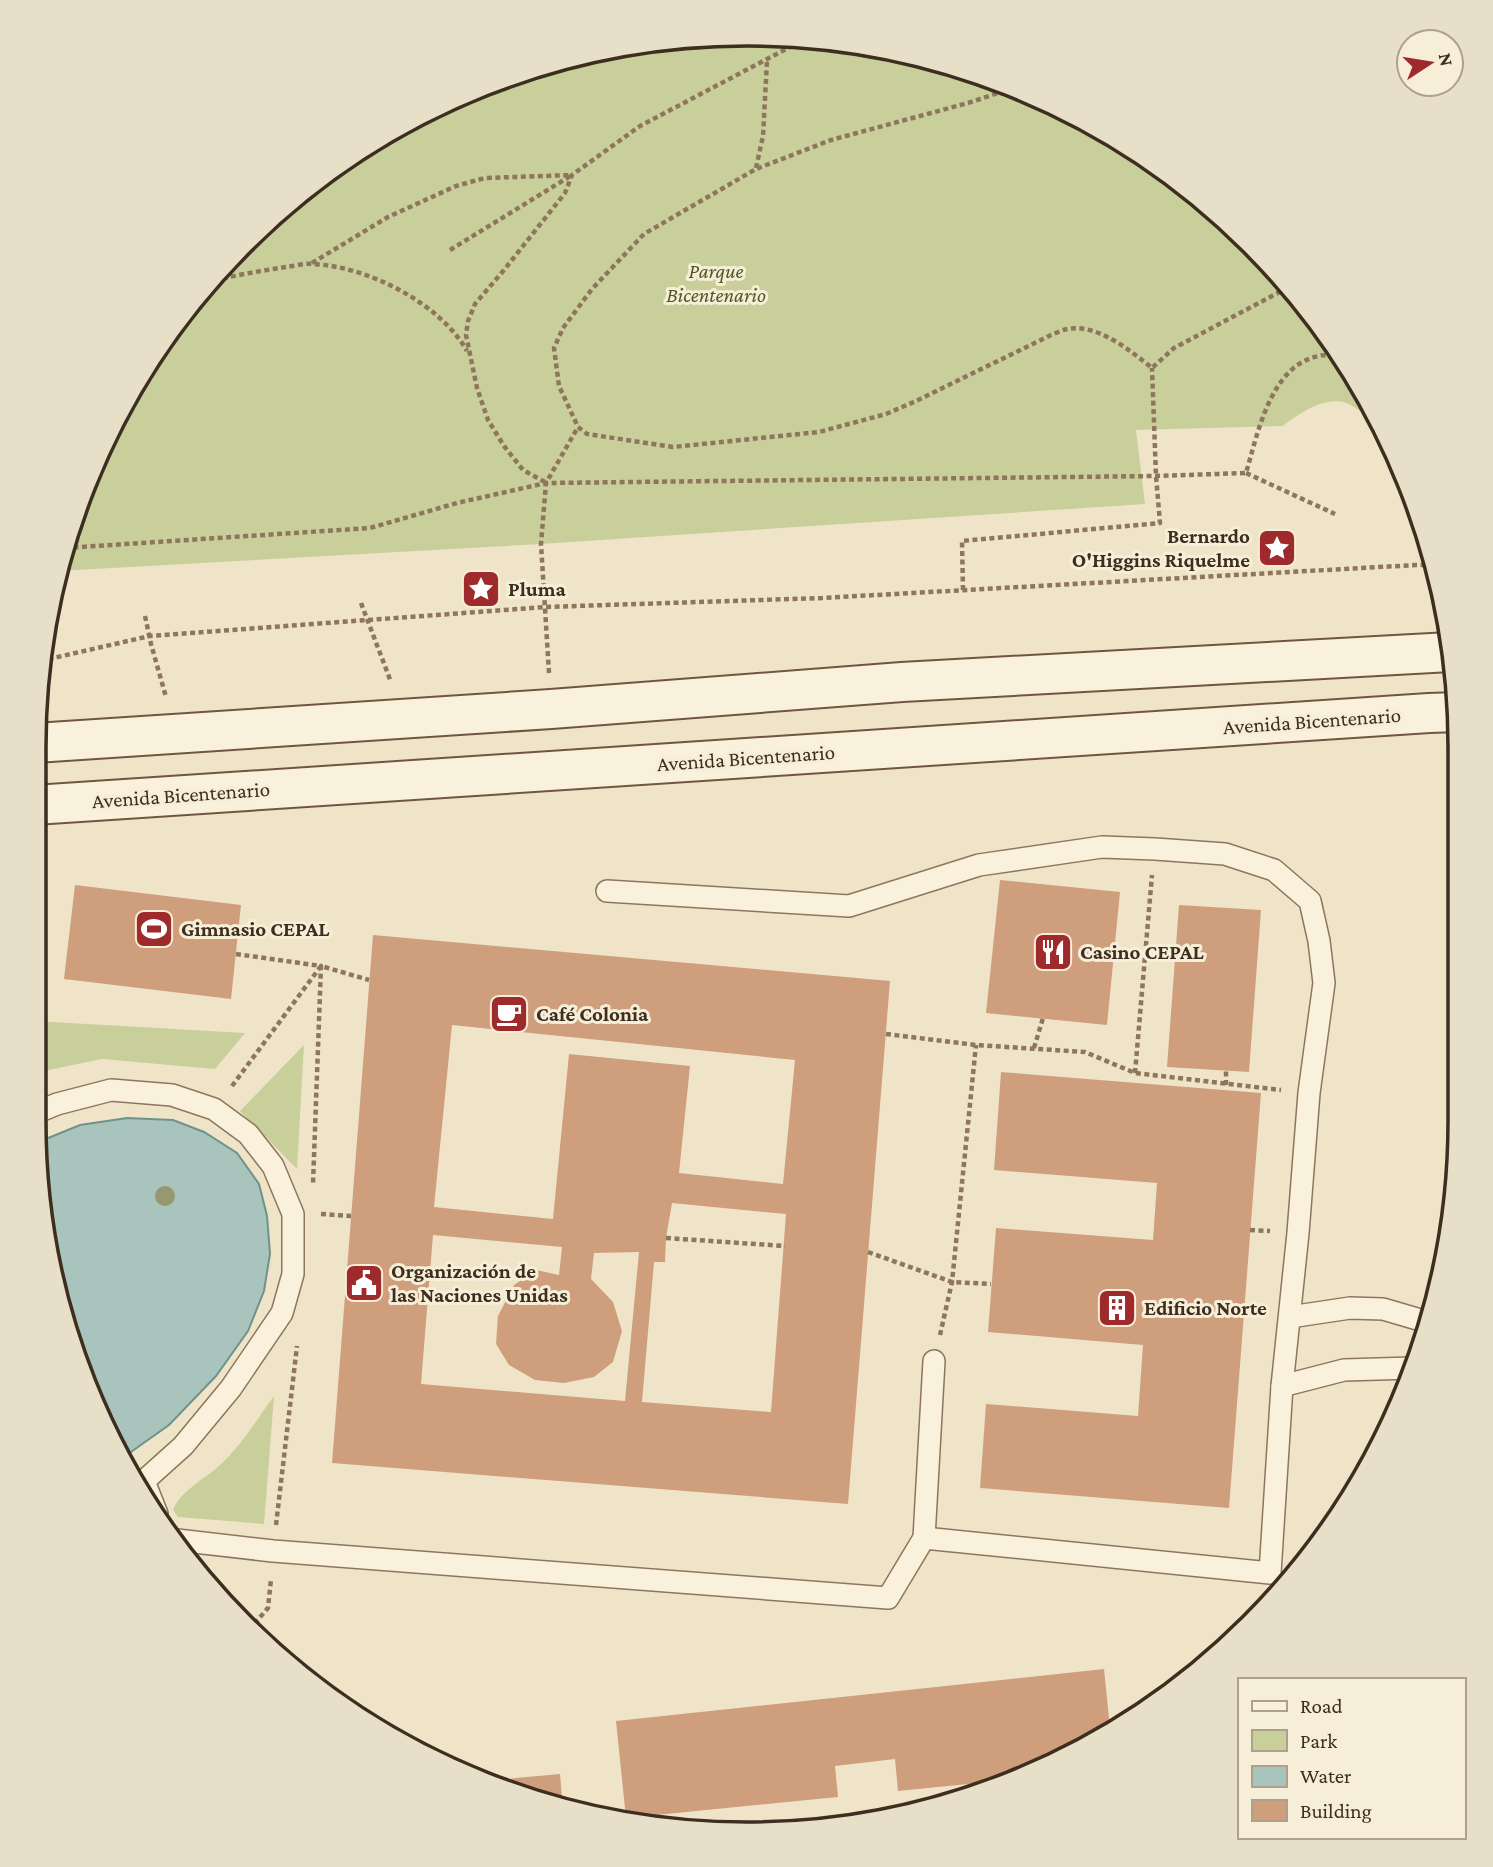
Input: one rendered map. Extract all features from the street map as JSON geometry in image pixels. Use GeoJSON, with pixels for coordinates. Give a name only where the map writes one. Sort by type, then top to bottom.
{"type":"FeatureCollection","features":[{"type":"Feature","properties":{"kind":"main road"},"geometry":{"type":"LineString","coordinates":[[46,742],[551,709],[902,682],[1442,652]]}},
{"type":"Feature","properties":{"kind":"main road","name":"Avenida Bicentenario"},"geometry":{"type":"LineString","coordinates":[[46,804],[1447,712]]}},
{"type":"Feature","properties":{"kind":"lane"},"geometry":{"type":"LineString","coordinates":[[607,891],[849,906],[979,865],[1102,847],[1225,855],[1274,870],[1310,901],[1319,941],[1324,983],[1309,1093],[1282,1386],[1270,1573],[924,1538]]}},
{"type":"Feature","properties":{"kind":"lane"},"geometry":{"type":"LineString","coordinates":[[46,1109],[111,1090],[172,1095],[214,1109],[248,1134],[273,1166],[293,1214],[293,1274],[282,1313],[231,1388],[183,1446],[144,1479]]}},
{"type":"Feature","properties":{"kind":"lane"},"geometry":{"type":"LineString","coordinates":[[1290,1317],[1350,1308],[1383,1309],[1418,1319]]}},
{"type":"Feature","properties":{"kind":"lane"},"geometry":{"type":"LineString","coordinates":[[185,1540],[273,1551],[888,1598],[924,1538],[934,1361]]}},
{"type":"Feature","properties":{"kind":"lane"},"geometry":{"type":"LineString","coordinates":[[1282,1386],[1344,1370],[1402,1368]]}},
{"type":"Feature","properties":{"kind":"path"},"geometry":{"type":"LineString","coordinates":[[450,250],[572,175],[640,126],[791,47]]}},
{"type":"Feature","properties":{"kind":"path"},"geometry":{"type":"LineString","coordinates":[[756,169],[762,136],[767,61]]}},
{"type":"Feature","properties":{"kind":"path"},"geometry":{"type":"LineString","coordinates":[[963,590],[962,541],[1160,523],[1152,369],[1127,348],[1102,335],[1080,328],[1067,329],[886,414],[819,432],[673,447],[587,434],[578,428],[559,386],[554,348],[563,328],[592,289],[643,234],[756,169],[831,141],[998,93]]}},
{"type":"Feature","properties":{"kind":"path"},"geometry":{"type":"LineString","coordinates":[[312,263],[388,216],[456,186],[485,178],[572,175]]}},
{"type":"Feature","properties":{"kind":"path"},"geometry":{"type":"LineString","coordinates":[[546,483],[523,470],[488,420],[477,388],[466,335],[475,304],[565,193],[572,175]]}},
{"type":"Feature","properties":{"kind":"path"},"geometry":{"type":"LineString","coordinates":[[225,278],[312,263],[368,276],[393,286],[427,307],[451,329],[469,355]]}},
{"type":"Feature","properties":{"kind":"path"},"geometry":{"type":"LineString","coordinates":[[1152,369],[1174,348],[1280,292]]}},
{"type":"Feature","properties":{"kind":"path"},"geometry":{"type":"LineString","coordinates":[[1246,473],[1259,427],[1275,389],[1294,366],[1321,355],[1328,356]]}},
{"type":"Feature","properties":{"kind":"path"},"geometry":{"type":"LineString","coordinates":[[551,709],[541,544],[546,483],[578,428]]}},
{"type":"Feature","properties":{"kind":"path"},"geometry":{"type":"LineString","coordinates":[[75,547],[370,528],[447,505],[546,483],[1246,473],[1335,514]]}},
{"type":"Feature","properties":{"kind":"path"},"geometry":{"type":"LineString","coordinates":[[51,658],[150,636],[545,607],[822,598],[1424,566]]}},
{"type":"Feature","properties":{"kind":"path"},"geometry":{"type":"LineString","coordinates":[[361,603],[406,719]]}},
{"type":"Feature","properties":{"kind":"path"},"geometry":{"type":"LineString","coordinates":[[145,616],[176,734]]}},
{"type":"Feature","properties":{"kind":"path"},"geometry":{"type":"LineString","coordinates":[[1135,1073],[1149,906]]}},
{"type":"Feature","properties":{"kind":"path"},"geometry":{"type":"LineString","coordinates":[[214,1109],[321,966],[369,980]]}},
{"type":"Feature","properties":{"kind":"path"},"geometry":{"type":"LineString","coordinates":[[1034,1048],[1042,1018]]}},
{"type":"Feature","properties":{"kind":"path"},"geometry":{"type":"LineString","coordinates":[[886,1034],[976,1045],[1085,1052],[1135,1073],[1309,1093]]}},
{"type":"Feature","properties":{"kind":"path"},"geometry":{"type":"LineString","coordinates":[[934,1361],[952,1282],[976,1045]]}},
{"type":"Feature","properties":{"kind":"path"},"geometry":{"type":"LineString","coordinates":[[1226,1071],[1226,1085]]}},
{"type":"Feature","properties":{"kind":"path"},"geometry":{"type":"LineString","coordinates":[[666,1238],[785,1246]]}},
{"type":"Feature","properties":{"kind":"path"},"geometry":{"type":"LineString","coordinates":[[868,1252],[952,1282],[991,1284]]}},
{"type":"Feature","properties":{"kind":"green space","name":"Parque Bicentenario"},"geometry":{"type":"Polygon","coordinates":[[[746,46],[838,51],[928,69],[1015,99],[1057,118],[1136,164],[1209,219],[1274,284],[1303,320],[1364,414],[1354,407],[1335,401],[1311,408],[1283,426],[1136,430],[1145,504],[541,544],[68,570],[99,478],[139,396],[190,320],[219,284],[284,219],[357,164],[436,118],[478,99],[565,69],[655,51],[746,46]]]}},
{"type":"Feature","properties":{"kind":"green space"},"geometry":{"type":"Polygon","coordinates":[[[46,1022],[245,1033],[215,1069],[102,1059],[46,1072],[46,1022]]]}},
{"type":"Feature","properties":{"kind":"green space"},"geometry":{"type":"Polygon","coordinates":[[[304,1045],[297,1169],[240,1111],[304,1045]]]}},
{"type":"Feature","properties":{"kind":"green space"},"geometry":{"type":"Polygon","coordinates":[[[274,1396],[264,1524],[178,1517],[173,1510],[182,1496],[228,1457],[274,1396]]]}},
{"type":"Feature","properties":{"kind":"water"},"geometry":{"type":"Polygon","coordinates":[[[127,1118],[173,1120],[204,1132],[237,1153],[259,1184],[267,1216],[270,1254],[264,1291],[248,1331],[216,1376],[169,1425],[130,1453],[99,1389],[83,1346],[69,1302],[51,1212],[46,1139],[80,1125],[127,1118]]]}},
{"type":"Feature","properties":{"kind":"building","name":"Casino CEPAL"},"geometry":{"type":"Polygon","coordinates":[[[1000,880],[1120,892],[1107,1025],[986,1013],[1000,880]]]}},
{"type":"Feature","properties":{"kind":"building","name":"Gimnasio CEPAL"},"geometry":{"type":"Polygon","coordinates":[[[75,885],[241,905],[231,999],[64,979],[75,885]]]}},
{"type":"Feature","properties":{"kind":"building"},"geometry":{"type":"Polygon","coordinates":[[[1179,905],[1261,910],[1249,1072],[1167,1067],[1179,905]]]}},
{"type":"Feature","properties":{"kind":"building"},"geometry":{"type":"Polygon","coordinates":[[[373,935],[890,981],[848,1504],[332,1463],[373,935]],[[452,1025],[434,1207],[553,1219],[569,1054],[690,1066],[679,1173],[783,1184],[795,1060],[452,1025]],[[672,1203],[665,1262],[654,1262],[642,1402],[771,1412],[786,1214],[672,1203]],[[433,1235],[421,1384],[625,1401],[639,1252],[594,1253],[591,1279],[613,1302],[622,1331],[613,1362],[594,1377],[564,1383],[535,1380],[509,1365],[496,1344],[498,1316],[514,1285],[536,1270],[559,1275],[562,1247],[433,1235]]]}},
{"type":"Feature","properties":{"kind":"building","name":"Edificio Norte"},"geometry":{"type":"Polygon","coordinates":[[[1001,1072],[1261,1093],[1229,1508],[980,1488],[986,1404],[1138,1416],[1143,1345],[988,1332],[996,1228],[1153,1240],[1157,1183],[994,1170],[1001,1072]]]}},
{"type":"Feature","properties":{"kind":"building"},"geometry":{"type":"Polygon","coordinates":[[[1104,1669],[1109,1720],[1057,1749],[973,1783],[898,1791],[895,1759],[835,1766],[838,1797],[652,1815],[625,1811],[616,1721],[1104,1669]]]}},
{"type":"Feature","properties":{"kind":"building"},"geometry":{"type":"Polygon","coordinates":[[[560,1774],[562,1797],[508,1779],[560,1774]]]}},
{"type":"Feature","properties":{"kind":"place","name":"Bernardo O'Higgins Riquelme"},"geometry":{"type":"Point","coordinates":[1277,548]}},
{"type":"Feature","properties":{"kind":"place","name":"Pluma"},"geometry":{"type":"Point","coordinates":[481,589]}},
{"type":"Feature","properties":{"kind":"place","name":"Gimnasio CEPAL"},"geometry":{"type":"Point","coordinates":[154,929]}},
{"type":"Feature","properties":{"kind":"place","name":"Casino CEPAL"},"geometry":{"type":"Point","coordinates":[1053,952]}},
{"type":"Feature","properties":{"kind":"place","name":"Café Colonia"},"geometry":{"type":"Point","coordinates":[509,1014]}},
{"type":"Feature","properties":{"kind":"place","name":"Organización de las Naciones Unidas"},"geometry":{"type":"Point","coordinates":[364,1283]}},
{"type":"Feature","properties":{"kind":"place","name":"Edificio Norte"},"geometry":{"type":"Point","coordinates":[1117,1308]}}]}
